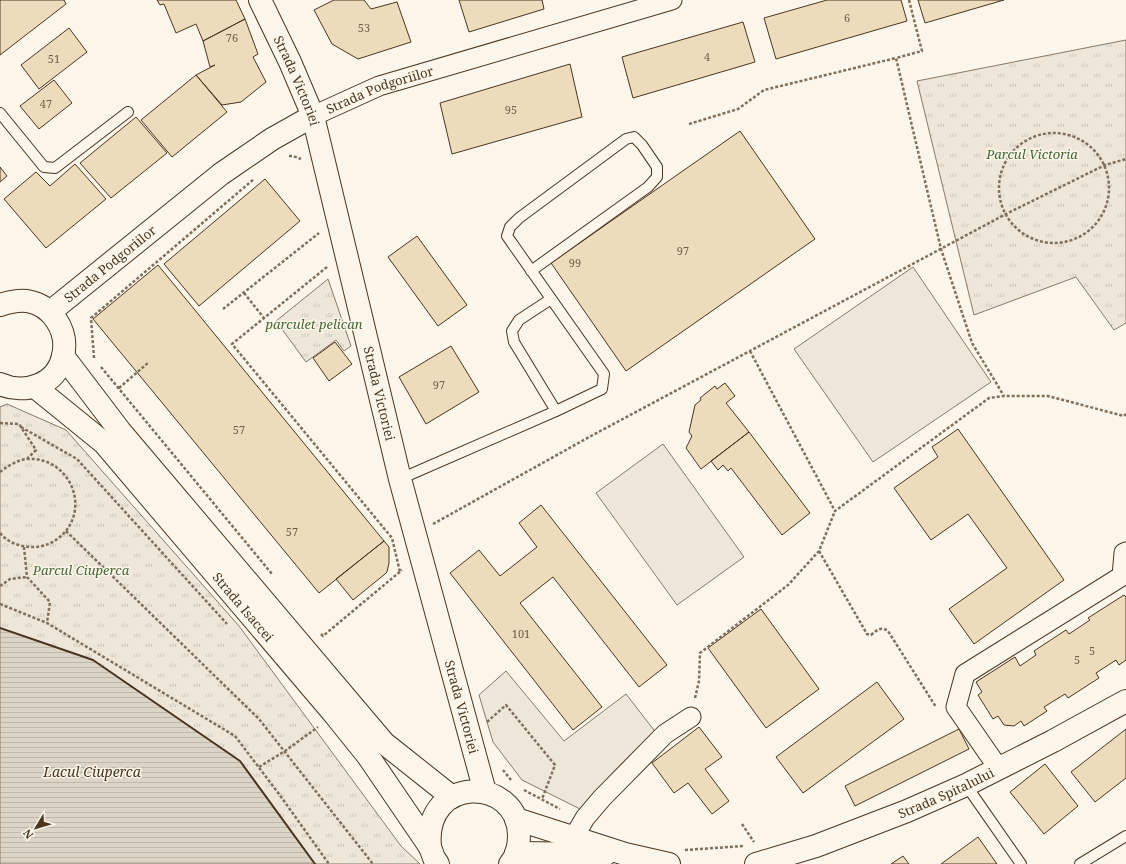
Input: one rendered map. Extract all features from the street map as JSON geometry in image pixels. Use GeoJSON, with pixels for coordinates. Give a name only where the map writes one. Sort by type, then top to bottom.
{"type":"FeatureCollection","features":[{"type":"Feature","properties":{"kind":"main road","name":"Strada Victoriei"},"geometry":{"type":"LineString","coordinates":[[260,0],[290,62],[313,116],[400,480],[485,792]]}},
{"type":"Feature","properties":{"kind":"main road","name":"Strada Podgoriilor"},"geometry":{"type":"LineString","coordinates":[[50,312],[221,174],[272,138],[313,116]]}},
{"type":"Feature","properties":{"kind":"main road"},"geometry":{"type":"LineString","coordinates":[[0,384],[10,388],[22,390],[35,387],[45,382],[53,375],[59,366],[63,356],[64,343],[62,330],[50,312],[35,303],[5,298]]}},
{"type":"Feature","properties":{"kind":"main road","name":"Strada Isaccei"},"geometry":{"type":"LineString","coordinates":[[63,356],[120,431],[384,743],[452,797]]}},
{"type":"Feature","properties":{"kind":"main road","name":"Strada Isaccei"},"geometry":{"type":"LineString","coordinates":[[35,387],[104,443],[368,756],[434,856]]}},
{"type":"Feature","properties":{"kind":"main road","name":"Strada Spitalului"},"geometry":{"type":"LineString","coordinates":[[751,852],[780,861],[907,811],[999,769],[1126,701]]}},
{"type":"Feature","properties":{"kind":"main road","name":"Strada Isaccei"},"geometry":{"type":"LineString","coordinates":[[434,856],[429,836],[430,824],[435,813],[442,804],[452,797],[462,793],[473,791],[485,792]]}},
{"type":"Feature","properties":{"kind":"main road"},"geometry":{"type":"LineString","coordinates":[[485,792],[503,802],[516,818],[519,830],[519,842],[513,861],[625,854],[676,857]]}},
{"type":"Feature","properties":{"kind":"main road"},"geometry":{"type":"LineString","coordinates":[[516,818],[625,854]]}},
{"type":"Feature","properties":{"kind":"street","name":"Strada Podgoriilor"},"geometry":{"type":"LineString","coordinates":[[313,116],[379,86],[672,0]]}},
{"type":"Feature","properties":{"kind":"street"},"geometry":{"type":"LineString","coordinates":[[999,769],[956,707],[965,674],[1122,576],[1124,553],[1126,552]]}},
{"type":"Feature","properties":{"kind":"street"},"geometry":{"type":"LineString","coordinates":[[574,837],[585,818],[602,798],[665,734],[691,717]]}},
{"type":"Feature","properties":{"kind":"lane"},"geometry":{"type":"LineString","coordinates":[[0,113],[44,167],[55,168],[128,112]]}},
{"type":"Feature","properties":{"kind":"lane"},"geometry":{"type":"LineString","coordinates":[[400,480],[602,389],[604,374],[531,271],[507,236],[510,227],[519,218],[626,139],[634,137],[642,145],[657,167],[657,177],[648,186],[531,271]]}},
{"type":"Feature","properties":{"kind":"lane"},"geometry":{"type":"LineString","coordinates":[[551,299],[519,320],[512,331],[514,342],[556,411]]}},
{"type":"Feature","properties":{"kind":"lane"},"geometry":{"type":"LineString","coordinates":[[966,785],[1021,864]]}},
{"type":"Feature","properties":{"kind":"lane"},"geometry":{"type":"LineString","coordinates":[[1080,864],[1126,836]]}},
{"type":"Feature","properties":{"kind":"path"},"geometry":{"type":"LineString","coordinates":[[689,124],[738,109],[764,90],[922,51],[909,0]]}},
{"type":"Feature","properties":{"kind":"path"},"geometry":{"type":"LineString","coordinates":[[896,58],[941,249],[972,343],[1004,396]]}},
{"type":"Feature","properties":{"kind":"path"},"geometry":{"type":"LineString","coordinates":[[1047,133],[1064,134],[1081,140],[1095,151],[1105,165],[1109,184],[1108,202],[1100,219],[1087,233],[1070,241],[1051,243],[1033,239],[1017,228],[1006,214],[1000,197],[1000,179],[1005,163],[1016,149],[1030,138],[1047,133]]}},
{"type":"Feature","properties":{"kind":"path"},"geometry":{"type":"LineString","coordinates":[[288,156],[293,156],[305,161]]}},
{"type":"Feature","properties":{"kind":"path"},"geometry":{"type":"LineString","coordinates":[[431,526],[591,436],[1006,214],[1105,165],[1126,159]]}},
{"type":"Feature","properties":{"kind":"path"},"geometry":{"type":"LineString","coordinates":[[258,176],[91,318],[93,357],[272,575]]}},
{"type":"Feature","properties":{"kind":"path"},"geometry":{"type":"LineString","coordinates":[[223,310],[320,233]]}},
{"type":"Feature","properties":{"kind":"path"},"geometry":{"type":"LineString","coordinates":[[328,266],[232,344],[392,538],[400,572]]}},
{"type":"Feature","properties":{"kind":"path"},"geometry":{"type":"LineString","coordinates":[[244,293],[264,318]]}},
{"type":"Feature","properties":{"kind":"path"},"geometry":{"type":"LineString","coordinates":[[750,351],[835,511]]}},
{"type":"Feature","properties":{"kind":"path"},"geometry":{"type":"LineString","coordinates":[[118,388],[149,362]]}},
{"type":"Feature","properties":{"kind":"path"},"geometry":{"type":"LineString","coordinates":[[691,717],[699,681],[700,652],[788,586],[819,551],[835,511],[989,398],[1004,396],[1048,396],[1124,416],[1126,414]]}},
{"type":"Feature","properties":{"kind":"path"},"geometry":{"type":"LineString","coordinates":[[0,423],[19,424],[21,427],[77,459],[232,630]]}},
{"type":"Feature","properties":{"kind":"path"},"geometry":{"type":"LineString","coordinates":[[21,427],[36,450],[26,459]]}},
{"type":"Feature","properties":{"kind":"path"},"geometry":{"type":"LineString","coordinates":[[0,472],[11,464],[26,459],[38,459],[52,464],[66,475],[75,496],[76,509],[72,522],[66,531],[55,541],[47,545],[24,547],[17,545],[3,537],[0,533]]}},
{"type":"Feature","properties":{"kind":"path"},"geometry":{"type":"LineString","coordinates":[[66,531],[259,719],[373,864]]}},
{"type":"Feature","properties":{"kind":"path"},"geometry":{"type":"LineString","coordinates":[[24,547],[27,577],[50,602],[48,623]]}},
{"type":"Feature","properties":{"kind":"path"},"geometry":{"type":"LineString","coordinates":[[819,551],[867,634],[871,635],[879,629],[885,629],[888,631],[939,712],[942,714],[956,707]]}},
{"type":"Feature","properties":{"kind":"path"},"geometry":{"type":"LineString","coordinates":[[318,629],[323,636],[404,568]]}},
{"type":"Feature","properties":{"kind":"path"},"geometry":{"type":"LineString","coordinates":[[0,586],[10,579],[27,577]]}},
{"type":"Feature","properties":{"kind":"path"},"geometry":{"type":"LineString","coordinates":[[0,604],[48,623],[236,736],[329,864]]}},
{"type":"Feature","properties":{"kind":"path"},"geometry":{"type":"LineString","coordinates":[[482,726],[506,705],[555,765],[542,800]]}},
{"type":"Feature","properties":{"kind":"path"},"geometry":{"type":"LineString","coordinates":[[259,767],[285,751],[334,715]]}},
{"type":"Feature","properties":{"kind":"path"},"geometry":{"type":"LineString","coordinates":[[311,722],[316,728]]}},
{"type":"Feature","properties":{"kind":"path"},"geometry":{"type":"LineString","coordinates":[[502,768],[515,786]]}},
{"type":"Feature","properties":{"kind":"path"},"geometry":{"type":"LineString","coordinates":[[522,789],[569,813],[585,818]]}},
{"type":"Feature","properties":{"kind":"path"},"geometry":{"type":"LineString","coordinates":[[676,857],[751,852],[756,844],[742,824]]}},
{"type":"Feature","properties":{"kind":"green space","name":"Parcul Victoria"},"geometry":{"type":"Polygon","coordinates":[[[1126,40],[1126,323],[1114,330],[1076,277],[974,315],[917,81],[1126,40]]]}},
{"type":"Feature","properties":{"kind":"green space"},"geometry":{"type":"Polygon","coordinates":[[[913,267],[991,382],[873,462],[794,349],[913,267]]]}},
{"type":"Feature","properties":{"kind":"green space","name":"parculet pelican"},"geometry":{"type":"Polygon","coordinates":[[[328,279],[351,346],[344,351],[336,340],[306,362],[276,321],[328,279]]]}},
{"type":"Feature","properties":{"kind":"green space","name":"Parcul Ciuperca"},"geometry":{"type":"Polygon","coordinates":[[[7,404],[66,430],[239,626],[401,846],[420,864],[315,864],[240,761],[93,660],[0,628],[0,407],[7,404]]]}},
{"type":"Feature","properties":{"kind":"green space"},"geometry":{"type":"Polygon","coordinates":[[[663,444],[744,557],[677,605],[596,493],[663,444]]]}},
{"type":"Feature","properties":{"kind":"shaded area"},"geometry":{"type":"Polygon","coordinates":[[[506,671],[564,741],[626,694],[657,734],[580,809],[522,780],[493,742],[479,695],[506,671]]]}},
{"type":"Feature","properties":{"kind":"water","name":"Lacul Ciuperca"},"geometry":{"type":"Polygon","coordinates":[[[0,628],[93,660],[240,761],[315,864],[0,864],[0,628]]]}},
{"type":"Feature","properties":{"kind":"building"},"geometry":{"type":"Polygon","coordinates":[[[0,0],[64,0],[66,4],[0,55],[0,0]]]}},
{"type":"Feature","properties":{"kind":"building"},"geometry":{"type":"Polygon","coordinates":[[[157,0],[236,0],[245,19],[203,41],[196,24],[176,33],[164,4],[160,5],[157,0]]]}},
{"type":"Feature","properties":{"kind":"building"},"geometry":{"type":"Polygon","coordinates":[[[334,0],[364,0],[371,9],[397,2],[411,42],[358,59],[332,44],[314,10],[334,0]]]}},
{"type":"Feature","properties":{"kind":"building"},"geometry":{"type":"Polygon","coordinates":[[[459,0],[542,0],[544,9],[469,32],[459,0]]]}},
{"type":"Feature","properties":{"kind":"building"},"geometry":{"type":"Polygon","coordinates":[[[827,0],[901,0],[907,21],[776,59],[764,18],[827,0]]]}},
{"type":"Feature","properties":{"kind":"building"},"geometry":{"type":"Polygon","coordinates":[[[918,0],[1004,0],[925,23],[918,0]]]}},
{"type":"Feature","properties":{"kind":"building"},"geometry":{"type":"Polygon","coordinates":[[[245,19],[258,54],[253,57],[266,82],[241,102],[222,105],[196,75],[215,65],[210,67],[203,41],[245,19]]]}},
{"type":"Feature","properties":{"kind":"building"},"geometry":{"type":"Polygon","coordinates":[[[743,22],[755,62],[633,98],[622,57],[743,22]]]}},
{"type":"Feature","properties":{"kind":"building"},"geometry":{"type":"Polygon","coordinates":[[[69,28],[87,52],[39,89],[21,65],[69,28]]]}},
{"type":"Feature","properties":{"kind":"building"},"geometry":{"type":"Polygon","coordinates":[[[570,64],[582,117],[452,154],[440,103],[570,64]]]}},
{"type":"Feature","properties":{"kind":"building"},"geometry":{"type":"Polygon","coordinates":[[[196,75],[227,112],[172,157],[141,120],[196,75]]]}},
{"type":"Feature","properties":{"kind":"building"},"geometry":{"type":"Polygon","coordinates":[[[54,80],[72,103],[39,129],[20,106],[54,80]]]}},
{"type":"Feature","properties":{"kind":"building"},"geometry":{"type":"Polygon","coordinates":[[[136,117],[167,153],[111,198],[80,163],[136,117]]]}},
{"type":"Feature","properties":{"kind":"building"},"geometry":{"type":"Polygon","coordinates":[[[740,131],[815,239],[626,371],[551,263],[740,131]]]}},
{"type":"Feature","properties":{"kind":"building"},"geometry":{"type":"Polygon","coordinates":[[[75,164],[106,199],[46,248],[4,199],[36,172],[50,186],[75,164]]]}},
{"type":"Feature","properties":{"kind":"building"},"geometry":{"type":"Polygon","coordinates":[[[0,167],[7,176],[0,182],[0,167]]]}},
{"type":"Feature","properties":{"kind":"building"},"geometry":{"type":"Polygon","coordinates":[[[265,179],[300,221],[199,306],[164,264],[265,179]]]}},
{"type":"Feature","properties":{"kind":"building"},"geometry":{"type":"Polygon","coordinates":[[[417,236],[467,305],[438,326],[388,257],[417,236]]]}},
{"type":"Feature","properties":{"kind":"building"},"geometry":{"type":"Polygon","coordinates":[[[158,265],[384,541],[319,593],[93,319],[158,265]]]}},
{"type":"Feature","properties":{"kind":"building"},"geometry":{"type":"Polygon","coordinates":[[[335,342],[352,364],[329,381],[313,358],[335,342]]]}},
{"type":"Feature","properties":{"kind":"building"},"geometry":{"type":"Polygon","coordinates":[[[451,346],[479,392],[426,424],[399,377],[451,346]]]}},
{"type":"Feature","properties":{"kind":"building"},"geometry":{"type":"Polygon","coordinates":[[[725,383],[735,396],[726,403],[749,432],[701,469],[686,448],[692,436],[689,432],[695,405],[701,400],[700,398],[715,386],[717,389],[725,383]]]}},
{"type":"Feature","properties":{"kind":"building"},"geometry":{"type":"Polygon","coordinates":[[[958,429],[1064,580],[974,644],[949,609],[1007,568],[968,514],[931,540],[894,488],[938,457],[932,447],[958,429]]]}},
{"type":"Feature","properties":{"kind":"building"},"geometry":{"type":"Polygon","coordinates":[[[749,432],[810,513],[782,535],[731,468],[728,471],[723,465],[718,470],[711,461],[749,432]]]}},
{"type":"Feature","properties":{"kind":"building"},"geometry":{"type":"Polygon","coordinates":[[[541,505],[667,665],[639,687],[553,577],[520,603],[602,707],[573,730],[450,573],[479,550],[500,576],[537,547],[519,523],[541,505]]]}},
{"type":"Feature","properties":{"kind":"building"},"geometry":{"type":"Polygon","coordinates":[[[384,541],[389,547],[389,563],[387,572],[353,600],[336,579],[384,541]]]}},
{"type":"Feature","properties":{"kind":"building"},"geometry":{"type":"Polygon","coordinates":[[[1124,595],[1126,597],[1126,660],[1119,665],[1116,660],[1096,673],[1099,678],[1068,698],[1065,694],[1044,707],[1047,711],[1024,726],[1021,721],[1014,726],[1004,725],[998,716],[993,719],[978,695],[982,692],[976,682],[1015,657],[1020,666],[1036,655],[1034,651],[1066,630],[1069,634],[1090,620],[1088,618],[1124,595]]]}},
{"type":"Feature","properties":{"kind":"building"},"geometry":{"type":"Polygon","coordinates":[[[761,609],[819,689],[766,728],[708,648],[761,609]]]}},
{"type":"Feature","properties":{"kind":"building"},"geometry":{"type":"Polygon","coordinates":[[[877,682],[904,719],[803,793],[776,757],[877,682]]]}},
{"type":"Feature","properties":{"kind":"building"},"geometry":{"type":"Polygon","coordinates":[[[699,727],[722,757],[705,769],[729,801],[712,814],[688,783],[674,793],[652,763],[699,727]]]}},
{"type":"Feature","properties":{"kind":"building"},"geometry":{"type":"Polygon","coordinates":[[[959,729],[969,749],[855,806],[845,786],[959,729]]]}},
{"type":"Feature","properties":{"kind":"building"},"geometry":{"type":"Polygon","coordinates":[[[1126,729],[1126,778],[1095,802],[1071,772],[1126,729]]]}},
{"type":"Feature","properties":{"kind":"building"},"geometry":{"type":"Polygon","coordinates":[[[1045,764],[1078,806],[1044,834],[1010,792],[1045,764]]]}},
{"type":"Feature","properties":{"kind":"building"},"geometry":{"type":"Polygon","coordinates":[[[978,837],[997,864],[941,864],[978,837]]]}},
{"type":"Feature","properties":{"kind":"building"},"geometry":{"type":"Polygon","coordinates":[[[903,856],[909,864],[891,864],[903,856]]]}},
{"type":"Feature","properties":{"kind":"wall"},"geometry":{"type":"LineString","coordinates":[[0,628],[93,660],[240,761],[315,864]]}}]}
